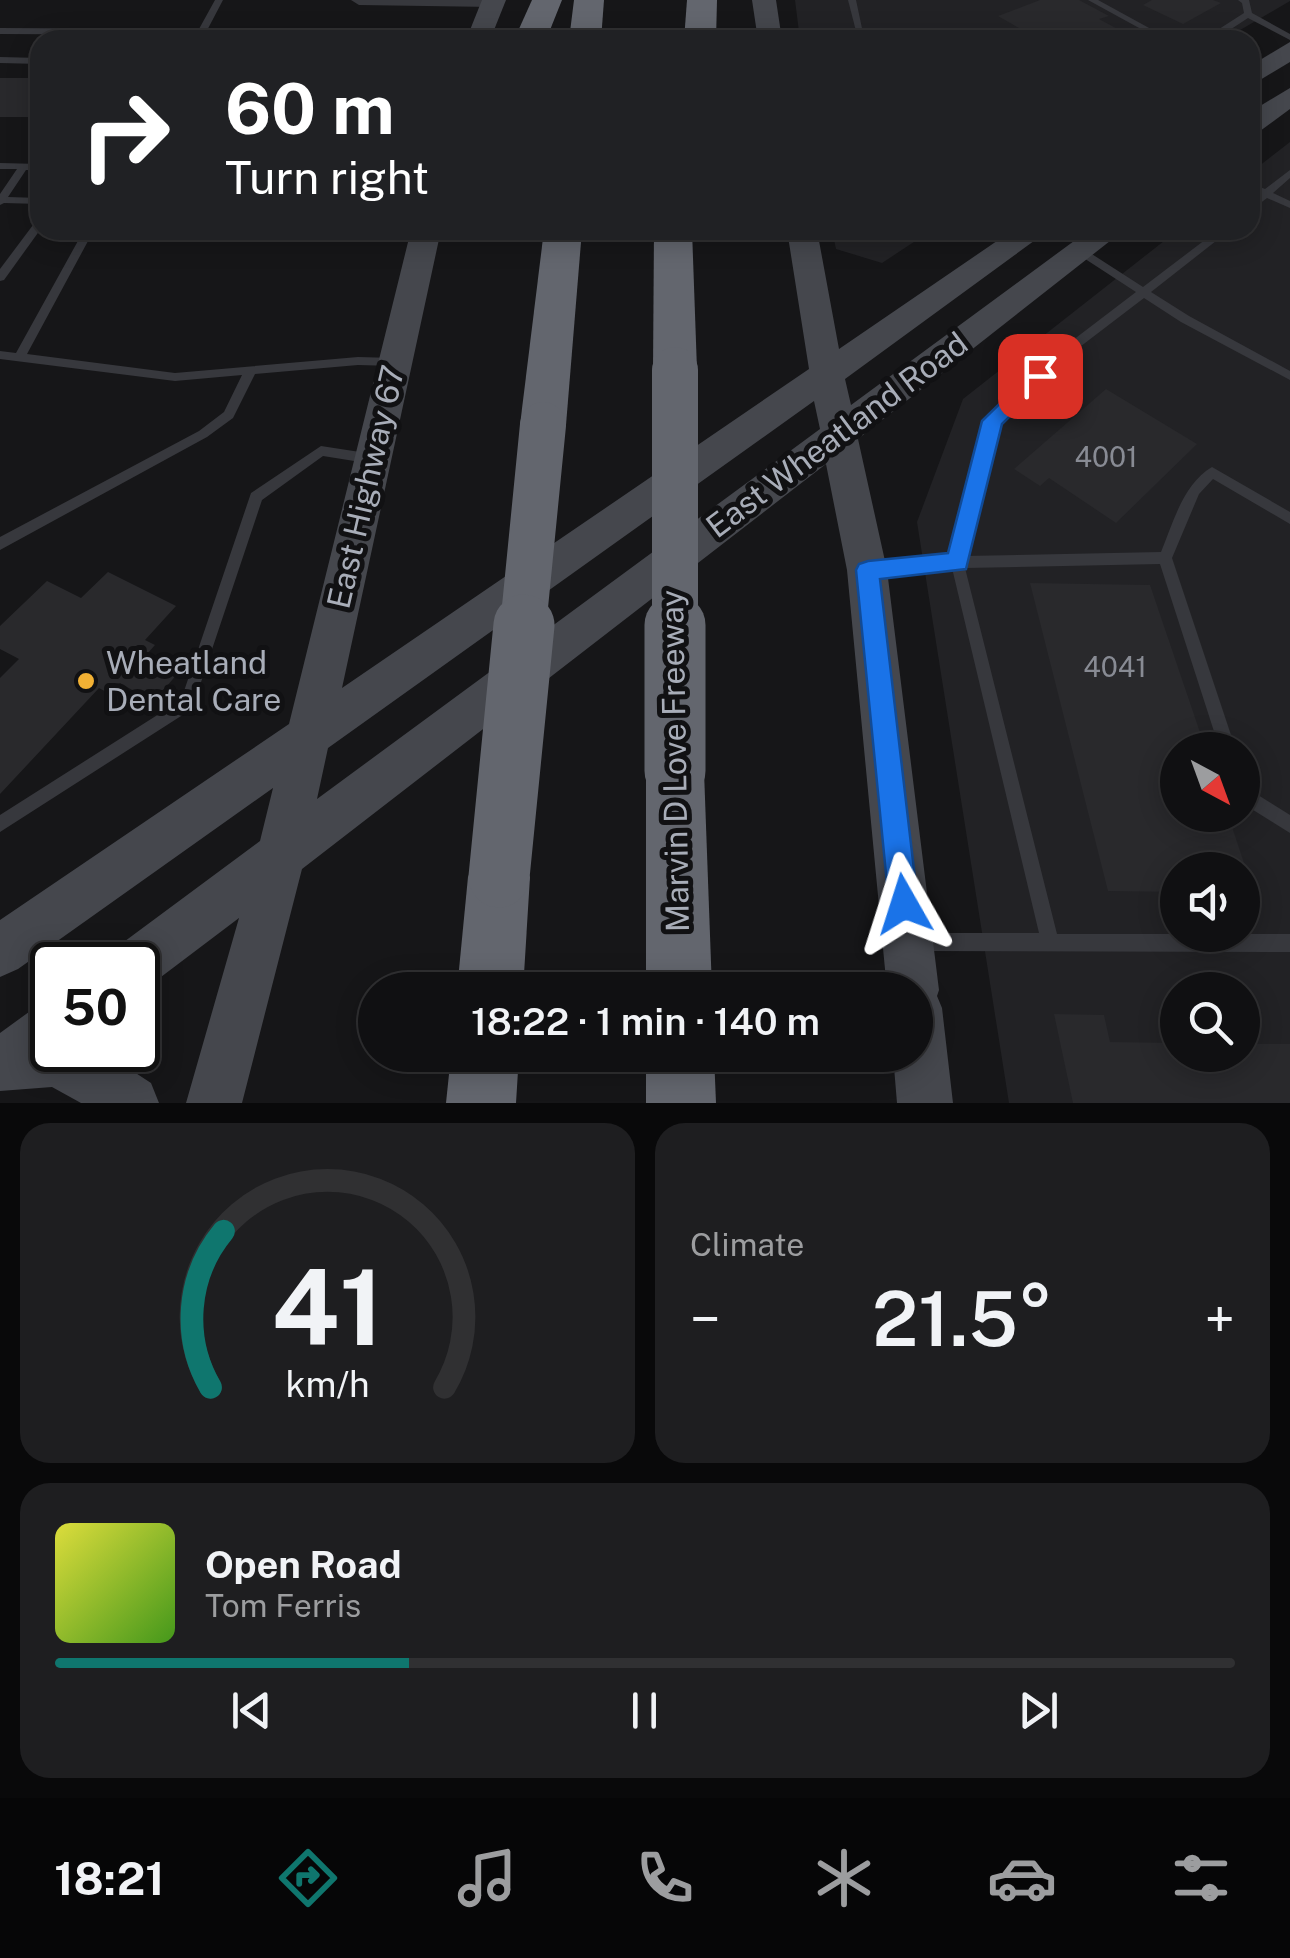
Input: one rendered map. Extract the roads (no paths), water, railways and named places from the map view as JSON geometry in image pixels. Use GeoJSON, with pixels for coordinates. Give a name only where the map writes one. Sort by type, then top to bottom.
{"type":"FeatureCollection","features":[{"type":"Feature","properties":{"kind":"highway"},"geometry":{"type":"LineString","coordinates":[[534,30],[548,0]]}},
{"type":"Feature","properties":{"kind":"highway"},"geometry":{"type":"LineString","coordinates":[[586,30],[589,0]]}},
{"type":"Feature","properties":{"kind":"highway"},"geometry":{"type":"LineString","coordinates":[[700,30],[702,0]]}},
{"type":"Feature","properties":{"kind":"highway"},"geometry":{"type":"LineString","coordinates":[[491,972],[562,240]]}},
{"type":"Feature","properties":{"kind":"highway","name":"Marvin D Love Freeway"},"geometry":{"type":"LineString","coordinates":[[673,240],[672,532],[679,972]]}},
{"type":"Feature","properties":{"kind":"highway"},"geometry":{"type":"LineString","coordinates":[[481,1103],[484,1072]]}},
{"type":"Feature","properties":{"kind":"highway"},"geometry":{"type":"LineString","coordinates":[[680,1072],[681,1103]]}},
{"type":"Feature","properties":{"kind":"main road"},"geometry":{"type":"LineString","coordinates":[[764,0],[768,30]]}},
{"type":"Feature","properties":{"kind":"main road"},"geometry":{"type":"LineString","coordinates":[[482,30],[493,1]]}},
{"type":"Feature","properties":{"kind":"main road"},"geometry":{"type":"LineString","coordinates":[[1260,71],[1290,50]]}},
{"type":"Feature","properties":{"kind":"main road"},"geometry":{"type":"LineString","coordinates":[[1260,118],[1290,96]]}},
{"type":"Feature","properties":{"kind":"main road","name":"East Highway 67"},"geometry":{"type":"LineString","coordinates":[[303,743],[424,240]]}},
{"type":"Feature","properties":{"kind":"main road"},"geometry":{"type":"LineString","coordinates":[[804,240],[826,376],[868,570],[911,972]]}},
{"type":"Feature","properties":{"kind":"main road","name":"East Wheatland Road"},"geometry":{"type":"LineString","coordinates":[[0,952],[1020,240]]}},
{"type":"Feature","properties":{"kind":"main road"},"geometry":{"type":"LineString","coordinates":[[1063,240],[1080,251]]}},
{"type":"Feature","properties":{"kind":"main road","name":"East Wheatland Road"},"geometry":{"type":"LineString","coordinates":[[160,947],[1095,240]]}},
{"type":"Feature","properties":{"kind":"main road"},"geometry":{"type":"LineString","coordinates":[[214,1103],[280,858],[303,743]]}},
{"type":"Feature","properties":{"kind":"main road"},"geometry":{"type":"LineString","coordinates":[[3,1065],[30,1045]]}},
{"type":"Feature","properties":{"kind":"main road"},"geometry":{"type":"LineString","coordinates":[[3,1065],[52,1060],[85,1072],[131,1103]]}},
{"type":"Feature","properties":{"kind":"main road"},"geometry":{"type":"LineString","coordinates":[[922,1072],[926,1103]]}},
{"type":"Feature","properties":{"kind":"street"},"geometry":{"type":"LineString","coordinates":[[359,0],[493,1]]}},
{"type":"Feature","properties":{"kind":"lane"},"geometry":{"type":"LineString","coordinates":[[203,30],[219,0]]}},
{"type":"Feature","properties":{"kind":"lane"},"geometry":{"type":"LineString","coordinates":[[852,0],[860,30]]}},
{"type":"Feature","properties":{"kind":"lane"},"geometry":{"type":"LineString","coordinates":[[1092,0],[1148,30]]}},
{"type":"Feature","properties":{"kind":"lane"},"geometry":{"type":"LineString","coordinates":[[1247,1],[1248,14]]}},
{"type":"Feature","properties":{"kind":"lane"},"geometry":{"type":"LineString","coordinates":[[1224,30],[1248,14]]}},
{"type":"Feature","properties":{"kind":"lane"},"geometry":{"type":"LineString","coordinates":[[1248,14],[1290,37]]}},
{"type":"Feature","properties":{"kind":"lane"},"geometry":{"type":"LineString","coordinates":[[0,30],[30,31]]}},
{"type":"Feature","properties":{"kind":"lane"},"geometry":{"type":"LineString","coordinates":[[0,60],[30,61]]}},
{"type":"Feature","properties":{"kind":"lane"},"geometry":{"type":"LineString","coordinates":[[0,166],[30,167]]}},
{"type":"Feature","properties":{"kind":"lane"},"geometry":{"type":"LineString","coordinates":[[0,201],[23,167]]}},
{"type":"Feature","properties":{"kind":"lane"},"geometry":{"type":"LineString","coordinates":[[1260,199],[1290,173]]}},
{"type":"Feature","properties":{"kind":"lane"},"geometry":{"type":"LineString","coordinates":[[1260,191],[1290,206]]}},
{"type":"Feature","properties":{"kind":"lane"},"geometry":{"type":"LineString","coordinates":[[0,201],[30,201]]}},
{"type":"Feature","properties":{"kind":"lane"},"geometry":{"type":"LineString","coordinates":[[0,277],[30,236]]}},
{"type":"Feature","properties":{"kind":"lane"},"geometry":{"type":"LineString","coordinates":[[20,357],[84,240]]}},
{"type":"Feature","properties":{"kind":"lane"},"geometry":{"type":"LineString","coordinates":[[1050,942],[958,562],[993,421],[1064,353],[1213,240]]}},
{"type":"Feature","properties":{"kind":"lane"},"geometry":{"type":"LineString","coordinates":[[1080,251],[1185,319],[1290,376]]}},
{"type":"Feature","properties":{"kind":"lane"},"geometry":{"type":"LineString","coordinates":[[0,354],[175,377],[358,361],[395,362]]}},
{"type":"Feature","properties":{"kind":"lane"},"geometry":{"type":"LineString","coordinates":[[0,544],[203,434],[229,414],[250,372]]}},
{"type":"Feature","properties":{"kind":"lane"},"geometry":{"type":"LineString","coordinates":[[0,824],[187,704],[256,497],[321,451],[374,459]]}},
{"type":"Feature","properties":{"kind":"lane"},"geometry":{"type":"LineString","coordinates":[[1222,732],[1165,558],[1194,491],[1212,472],[1290,519]]}},
{"type":"Feature","properties":{"kind":"lane"},"geometry":{"type":"LineString","coordinates":[[868,570],[958,562],[1165,558]]}},
{"type":"Feature","properties":{"kind":"lane"},"geometry":{"type":"LineString","coordinates":[[1260,805],[1290,825]]}},
{"type":"Feature","properties":{"kind":"lane"},"geometry":{"type":"LineString","coordinates":[[908,942],[1290,944]]}},
{"type":"Feature","properties":{"kind":"place","name":"Wheatland Dental Care"},"geometry":{"type":"Point","coordinates":[86,681]}}]}
